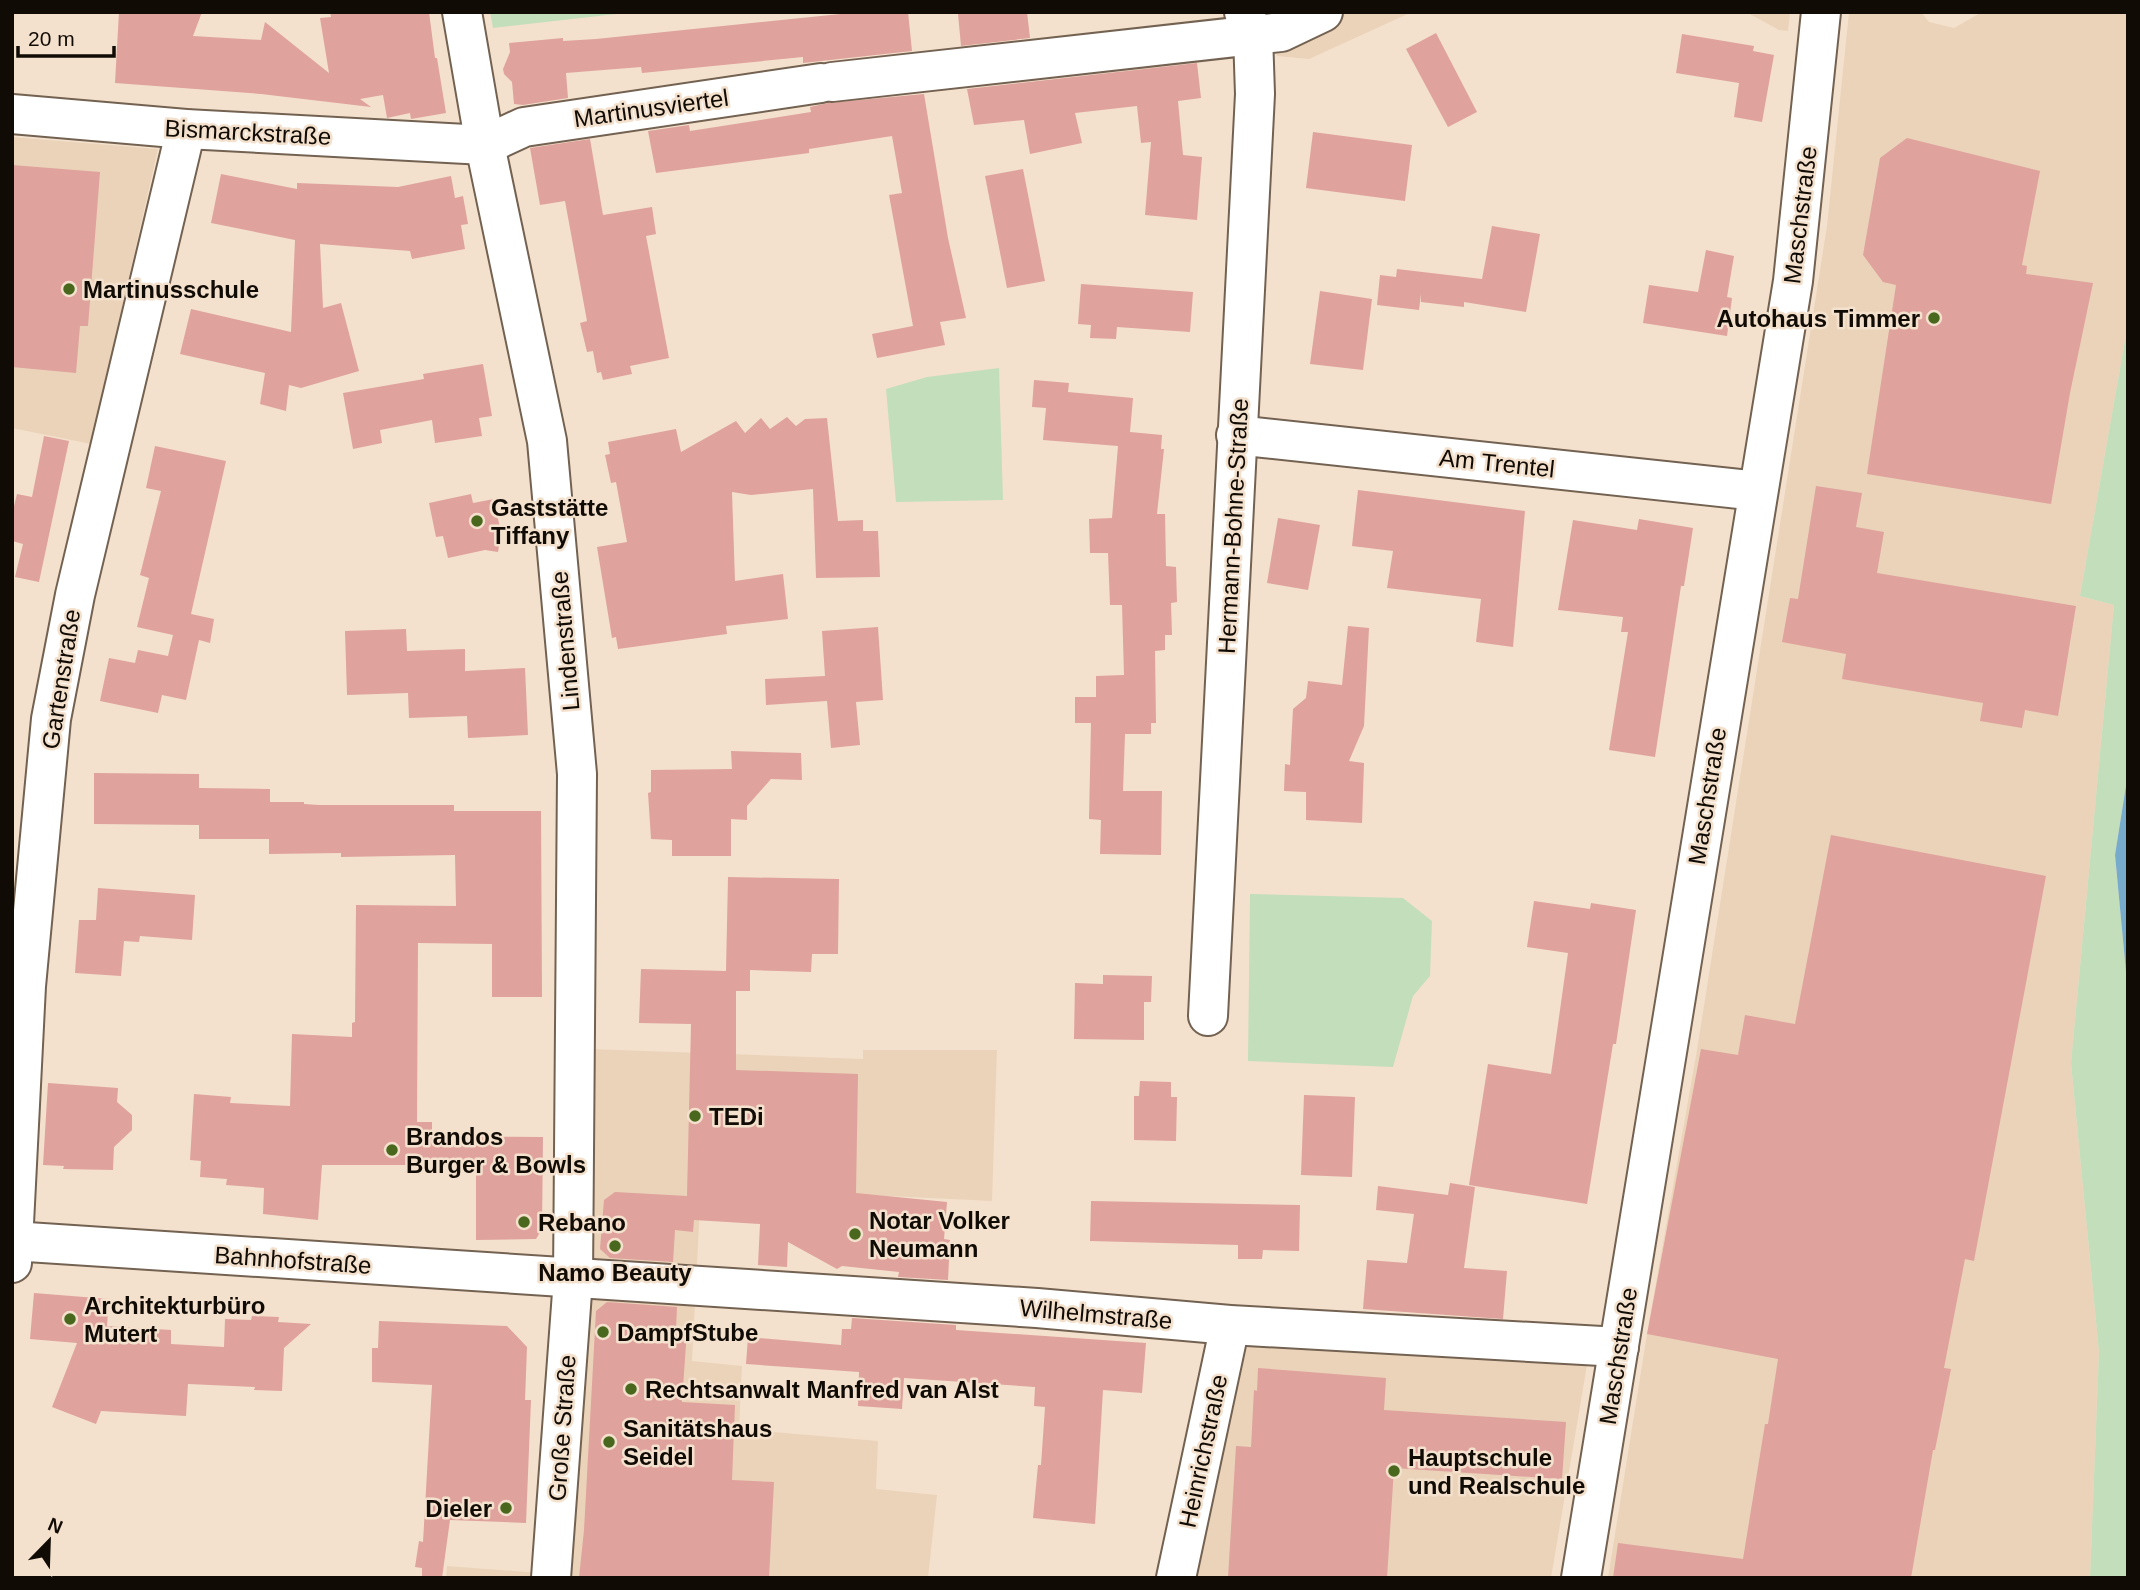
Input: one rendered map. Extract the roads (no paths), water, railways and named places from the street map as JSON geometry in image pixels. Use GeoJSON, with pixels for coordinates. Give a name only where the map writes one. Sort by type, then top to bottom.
{"type":"FeatureCollection","features":[{"type":"Feature","properties":{"kind":"street","name":"Lindenstraße"},"geometry":{"type":"LineString","coordinates":[[462,12],[485,145],[547,440],[577,774],[573,1279]]}},
{"type":"Feature","properties":{"kind":"street"},"geometry":{"type":"LineString","coordinates":[[1249,24],[1281,32],[1323,12]]}},
{"type":"Feature","properties":{"kind":"street","name":"Maschstraße"},"geometry":{"type":"LineString","coordinates":[[1581,1578],[1793,281],[1821,12]]}},
{"type":"Feature","properties":{"kind":"street","name":"Martinusviertel"},"geometry":{"type":"LineString","coordinates":[[485,145],[524,127],[1249,24]]}},
{"type":"Feature","properties":{"kind":"street","name":"Hermann-Bohne-Straße"},"geometry":{"type":"LineString","coordinates":[[1208,1016],[1255,94],[1249,24]]}},
{"type":"Feature","properties":{"kind":"street","name":"Bismarckstraße"},"geometry":{"type":"LineString","coordinates":[[12,114],[186,129],[485,145]]}},
{"type":"Feature","properties":{"kind":"street","name":"Gartenstraße"},"geometry":{"type":"LineString","coordinates":[[13,1249],[26,986],[51,719],[75,595],[186,129]]}},
{"type":"Feature","properties":{"kind":"street","name":"Am Trentel"},"geometry":{"type":"LineString","coordinates":[[1236,435],[1758,491]]}},
{"type":"Feature","properties":{"kind":"street","name":"Bahnhofstraße"},"geometry":{"type":"LineString","coordinates":[[13,1249],[573,1279]]}},
{"type":"Feature","properties":{"kind":"street","name":"Wilhelmstraße"},"geometry":{"type":"LineString","coordinates":[[573,1279],[1037,1308],[1230,1325],[1619,1348]]}},
{"type":"Feature","properties":{"kind":"street","name":"Große Straße"},"geometry":{"type":"LineString","coordinates":[[551,1578],[573,1279]]}},
{"type":"Feature","properties":{"kind":"street","name":"Heinrichstraße"},"geometry":{"type":"LineString","coordinates":[[1176,1578],[1230,1325]]}},
{"type":"Feature","properties":{"kind":"water"},"geometry":{"type":"Polygon","coordinates":[[[2128,773],[2128,993],[2115,855],[2128,773]]]}},
{"type":"Feature","properties":{"kind":"place","name":"Martinusschule"},"geometry":{"type":"Point","coordinates":[69,289]}},
{"type":"Feature","properties":{"kind":"place","name":"Autohaus Timmer"},"geometry":{"type":"Point","coordinates":[1934,318]}},
{"type":"Feature","properties":{"kind":"place","name":"Gaststätte Tiffany"},"geometry":{"type":"Point","coordinates":[477,521]}},
{"type":"Feature","properties":{"kind":"place","name":"TEDi"},"geometry":{"type":"Point","coordinates":[695,1116]}},
{"type":"Feature","properties":{"kind":"place","name":"Brandos Burger & Bowls"},"geometry":{"type":"Point","coordinates":[392,1150]}},
{"type":"Feature","properties":{"kind":"place","name":"Rebano"},"geometry":{"type":"Point","coordinates":[524,1222]}},
{"type":"Feature","properties":{"kind":"place","name":"Notar Volker Neumann"},"geometry":{"type":"Point","coordinates":[855,1234]}},
{"type":"Feature","properties":{"kind":"place","name":"Namo Beauty"},"geometry":{"type":"Point","coordinates":[615,1246]}},
{"type":"Feature","properties":{"kind":"place","name":"Architekturbüro Mutert"},"geometry":{"type":"Point","coordinates":[70,1319]}},
{"type":"Feature","properties":{"kind":"place","name":"DampfStube"},"geometry":{"type":"Point","coordinates":[603,1332]}},
{"type":"Feature","properties":{"kind":"place","name":"Rechtsanwalt Manfred van Alst"},"geometry":{"type":"Point","coordinates":[631,1389]}},
{"type":"Feature","properties":{"kind":"place","name":"Sanitätshaus Seidel"},"geometry":{"type":"Point","coordinates":[609,1442]}},
{"type":"Feature","properties":{"kind":"place","name":"Hauptschule und Realschule"},"geometry":{"type":"Point","coordinates":[1394,1471]}},
{"type":"Feature","properties":{"kind":"place","name":"Dieler"},"geometry":{"type":"Point","coordinates":[506,1508]}}]}
